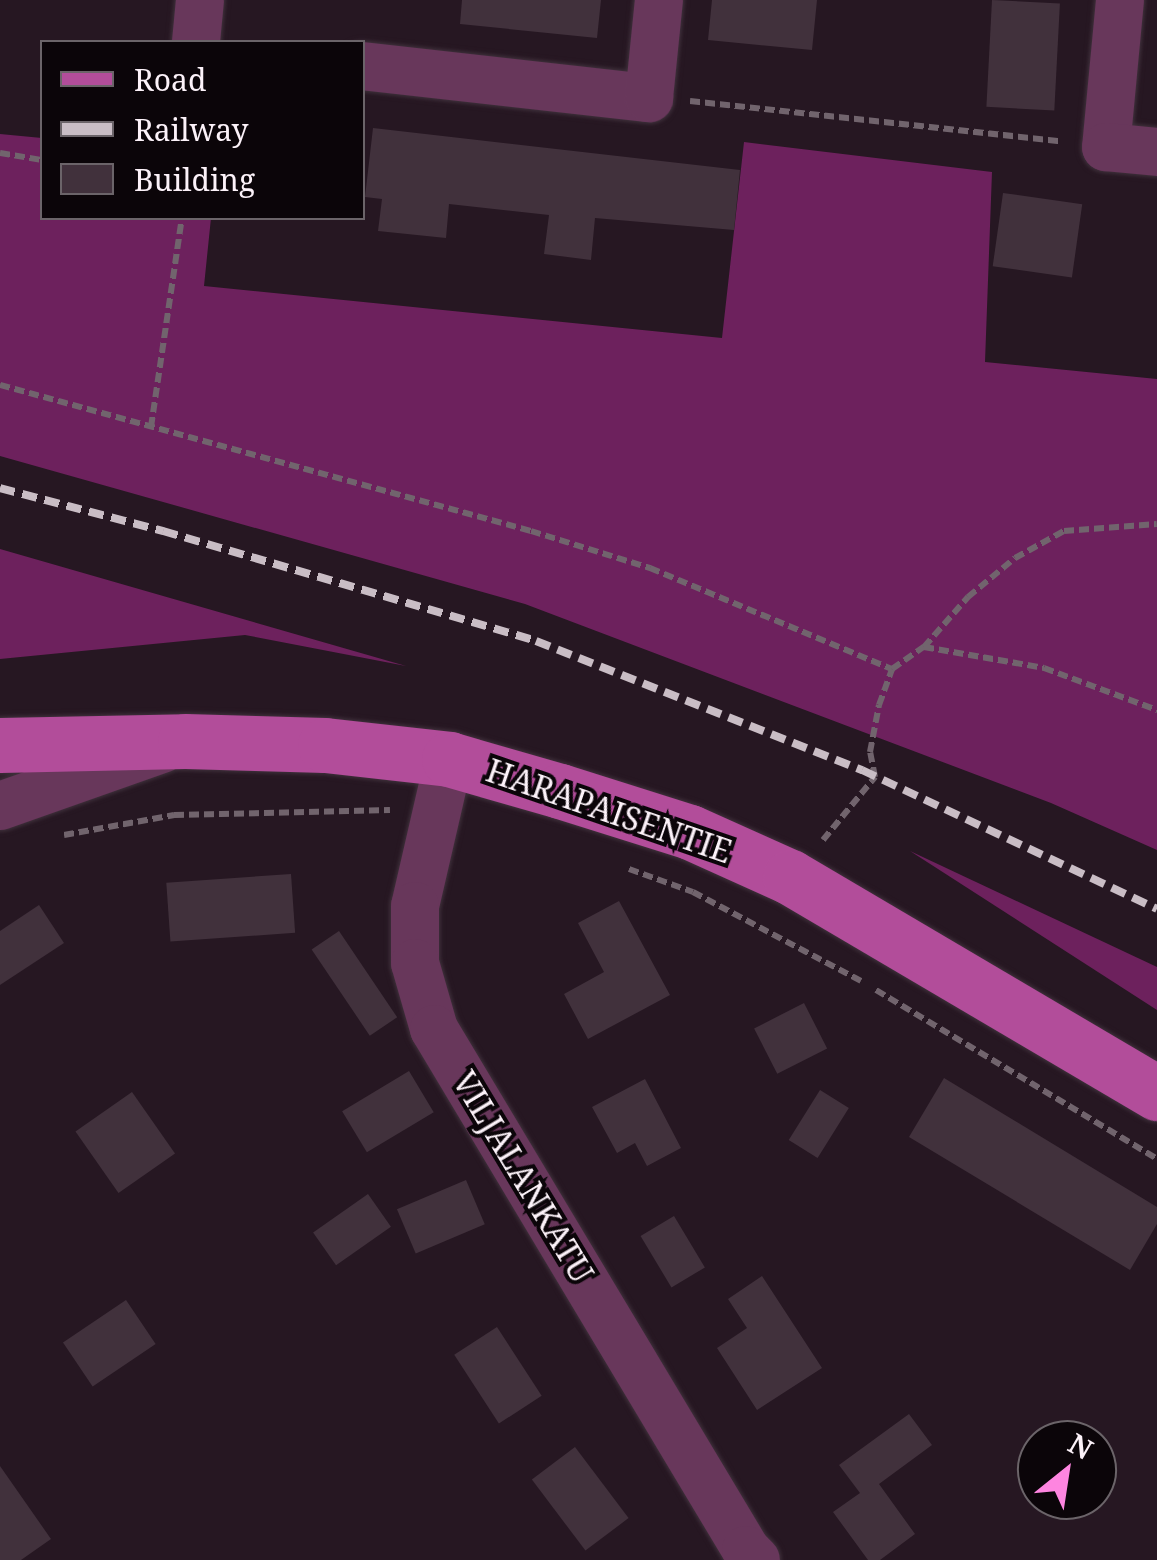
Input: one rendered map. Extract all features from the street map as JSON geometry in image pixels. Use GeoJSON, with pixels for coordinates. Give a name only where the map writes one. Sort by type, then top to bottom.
{"type":"FeatureCollection","features":[{"type":"Feature","properties":{"kind":"main road","name":"HARAPAISENTIE"},"geometry":{"type":"LineString","coordinates":[[0,745],[185,741],[326,745],[449,759],[690,832],[790,877],[1157,1092]]}},
{"type":"Feature","properties":{"kind":"street"},"geometry":{"type":"LineString","coordinates":[[196,40],[200,0]]}},
{"type":"Feature","properties":{"kind":"street"},"geometry":{"type":"LineString","coordinates":[[365,66],[649,98],[659,0]]}},
{"type":"Feature","properties":{"kind":"street"},"geometry":{"type":"LineString","coordinates":[[1120,0],[1106,147],[1157,152]]}},
{"type":"Feature","properties":{"kind":"street"},"geometry":{"type":"LineString","coordinates":[[0,806],[185,741]]}},
{"type":"Feature","properties":{"kind":"street","name":"VILJALANKATU"},"geometry":{"type":"LineString","coordinates":[[449,759],[415,906],[416,963],[434,1029],[746,1550],[756,1560]]}},
{"type":"Feature","properties":{"kind":"path"},"geometry":{"type":"LineString","coordinates":[[649,98],[844,115],[1106,147]]}},
{"type":"Feature","properties":{"kind":"path"},"geometry":{"type":"LineString","coordinates":[[0,153],[40,160]]}},
{"type":"Feature","properties":{"kind":"path"},"geometry":{"type":"LineString","coordinates":[[151,427],[182,220]]}},
{"type":"Feature","properties":{"kind":"path"},"geometry":{"type":"LineString","coordinates":[[0,385],[532,531],[650,568],[892,668]]}},
{"type":"Feature","properties":{"kind":"path"},"geometry":{"type":"LineString","coordinates":[[790,877],[875,777],[870,752],[879,705],[892,668],[924,646],[968,597],[1015,558],[1064,531],[1157,524]]}},
{"type":"Feature","properties":{"kind":"path"},"geometry":{"type":"LineString","coordinates":[[924,646],[1044,668],[1157,710]]}},
{"type":"Feature","properties":{"kind":"path"},"geometry":{"type":"LineString","coordinates":[[50,838],[174,815],[354,808],[437,814]]}},
{"type":"Feature","properties":{"kind":"path"},"geometry":{"type":"LineString","coordinates":[[626,867],[693,892],[862,981],[1157,1159]]}},
{"type":"Feature","properties":{"kind":"shaded area"},"geometry":{"type":"Polygon","coordinates":[[[0,134],[40,138],[40,220],[211,220],[204,286],[722,338],[744,142],[992,172],[985,362],[1157,379],[1157,850],[1051,803],[525,604],[0,456],[0,134]]]}},
{"type":"Feature","properties":{"kind":"shaded area"},"geometry":{"type":"Polygon","coordinates":[[[0,549],[406,666],[245,635],[0,659],[0,549]]]}},
{"type":"Feature","properties":{"kind":"shaded area"},"geometry":{"type":"Polygon","coordinates":[[[910,851],[1157,967],[1157,1010],[910,851]]]}},
{"type":"Feature","properties":{"kind":"building"},"geometry":{"type":"Polygon","coordinates":[[[462,0],[601,0],[597,38],[460,24],[462,0]]]}},
{"type":"Feature","properties":{"kind":"building"},"geometry":{"type":"Polygon","coordinates":[[[712,0],[817,0],[812,50],[708,40],[712,0]]]}},
{"type":"Feature","properties":{"kind":"building"},"geometry":{"type":"Polygon","coordinates":[[[992,0],[1060,4],[1054,110],[986,107],[992,0]]]}},
{"type":"Feature","properties":{"kind":"building"},"geometry":{"type":"Polygon","coordinates":[[[373,128],[740,170],[734,230],[595,218],[591,260],[544,254],[549,215],[449,204],[446,238],[378,231],[382,199],[365,197],[373,128]]]}},
{"type":"Feature","properties":{"kind":"building"},"geometry":{"type":"Polygon","coordinates":[[[1003,193],[1082,204],[1072,277],[993,266],[1003,193]]]}},
{"type":"Feature","properties":{"kind":"building"},"geometry":{"type":"Polygon","coordinates":[[[291,874],[295,933],[170,942],[166,883],[291,874]]]}},
{"type":"Feature","properties":{"kind":"building"},"geometry":{"type":"Polygon","coordinates":[[[619,901],[670,995],[588,1039],[564,994],[604,972],[578,923],[619,901]]]}},
{"type":"Feature","properties":{"kind":"building"},"geometry":{"type":"Polygon","coordinates":[[[39,905],[64,943],[0,985],[0,931],[39,905]]]}},
{"type":"Feature","properties":{"kind":"building"},"geometry":{"type":"Polygon","coordinates":[[[339,931],[397,1017],[370,1036],[312,949],[339,931]]]}},
{"type":"Feature","properties":{"kind":"building"},"geometry":{"type":"Polygon","coordinates":[[[804,1003],[827,1048],[777,1074],[754,1028],[804,1003]]]}},
{"type":"Feature","properties":{"kind":"building"},"geometry":{"type":"Polygon","coordinates":[[[409,1071],[434,1112],[367,1152],[342,1111],[409,1071]]]}},
{"type":"Feature","properties":{"kind":"building"},"geometry":{"type":"Polygon","coordinates":[[[944,1078],[1157,1207],[1157,1224],[1130,1270],[909,1137],[944,1078]]]}},
{"type":"Feature","properties":{"kind":"building"},"geometry":{"type":"Polygon","coordinates":[[[645,1079],[681,1148],[647,1166],[635,1143],[617,1153],[592,1107],[645,1079]]]}},
{"type":"Feature","properties":{"kind":"building"},"geometry":{"type":"Polygon","coordinates":[[[820,1090],[849,1108],[818,1158],[789,1140],[820,1090]]]}},
{"type":"Feature","properties":{"kind":"building"},"geometry":{"type":"Polygon","coordinates":[[[132,1092],[175,1153],[118,1193],[75,1132],[132,1092]]]}},
{"type":"Feature","properties":{"kind":"building"},"geometry":{"type":"Polygon","coordinates":[[[466,1180],[485,1224],[416,1253],[397,1209],[466,1180]]]}},
{"type":"Feature","properties":{"kind":"building"},"geometry":{"type":"Polygon","coordinates":[[[368,1194],[391,1227],[336,1265],[313,1232],[368,1194]]]}},
{"type":"Feature","properties":{"kind":"building"},"geometry":{"type":"Polygon","coordinates":[[[674,1216],[705,1267],[671,1288],[641,1236],[674,1216]]]}},
{"type":"Feature","properties":{"kind":"building"},"geometry":{"type":"Polygon","coordinates":[[[762,1276],[822,1368],[757,1410],[717,1348],[747,1328],[728,1299],[762,1276]]]}},
{"type":"Feature","properties":{"kind":"building"},"geometry":{"type":"Polygon","coordinates":[[[126,1300],[156,1344],[93,1386],[63,1342],[126,1300]]]}},
{"type":"Feature","properties":{"kind":"building"},"geometry":{"type":"Polygon","coordinates":[[[497,1327],[542,1396],[499,1424],[454,1355],[497,1327]]]}},
{"type":"Feature","properties":{"kind":"building"},"geometry":{"type":"Polygon","coordinates":[[[909,1414],[932,1445],[879,1484],[915,1534],[880,1560],[868,1560],[833,1512],[860,1493],[839,1465],[909,1414]]]}},
{"type":"Feature","properties":{"kind":"building"},"geometry":{"type":"Polygon","coordinates":[[[575,1447],[629,1518],[585,1551],[532,1479],[575,1447]]]}},
{"type":"Feature","properties":{"kind":"building"},"geometry":{"type":"Polygon","coordinates":[[[0,1466],[51,1539],[21,1560],[0,1560],[0,1466]]]}},
{"type":"Feature","properties":{"kind":"railway"},"geometry":{"type":"LineString","coordinates":[[0,488],[163,531],[536,641],[862,770],[1157,909]]}}]}
